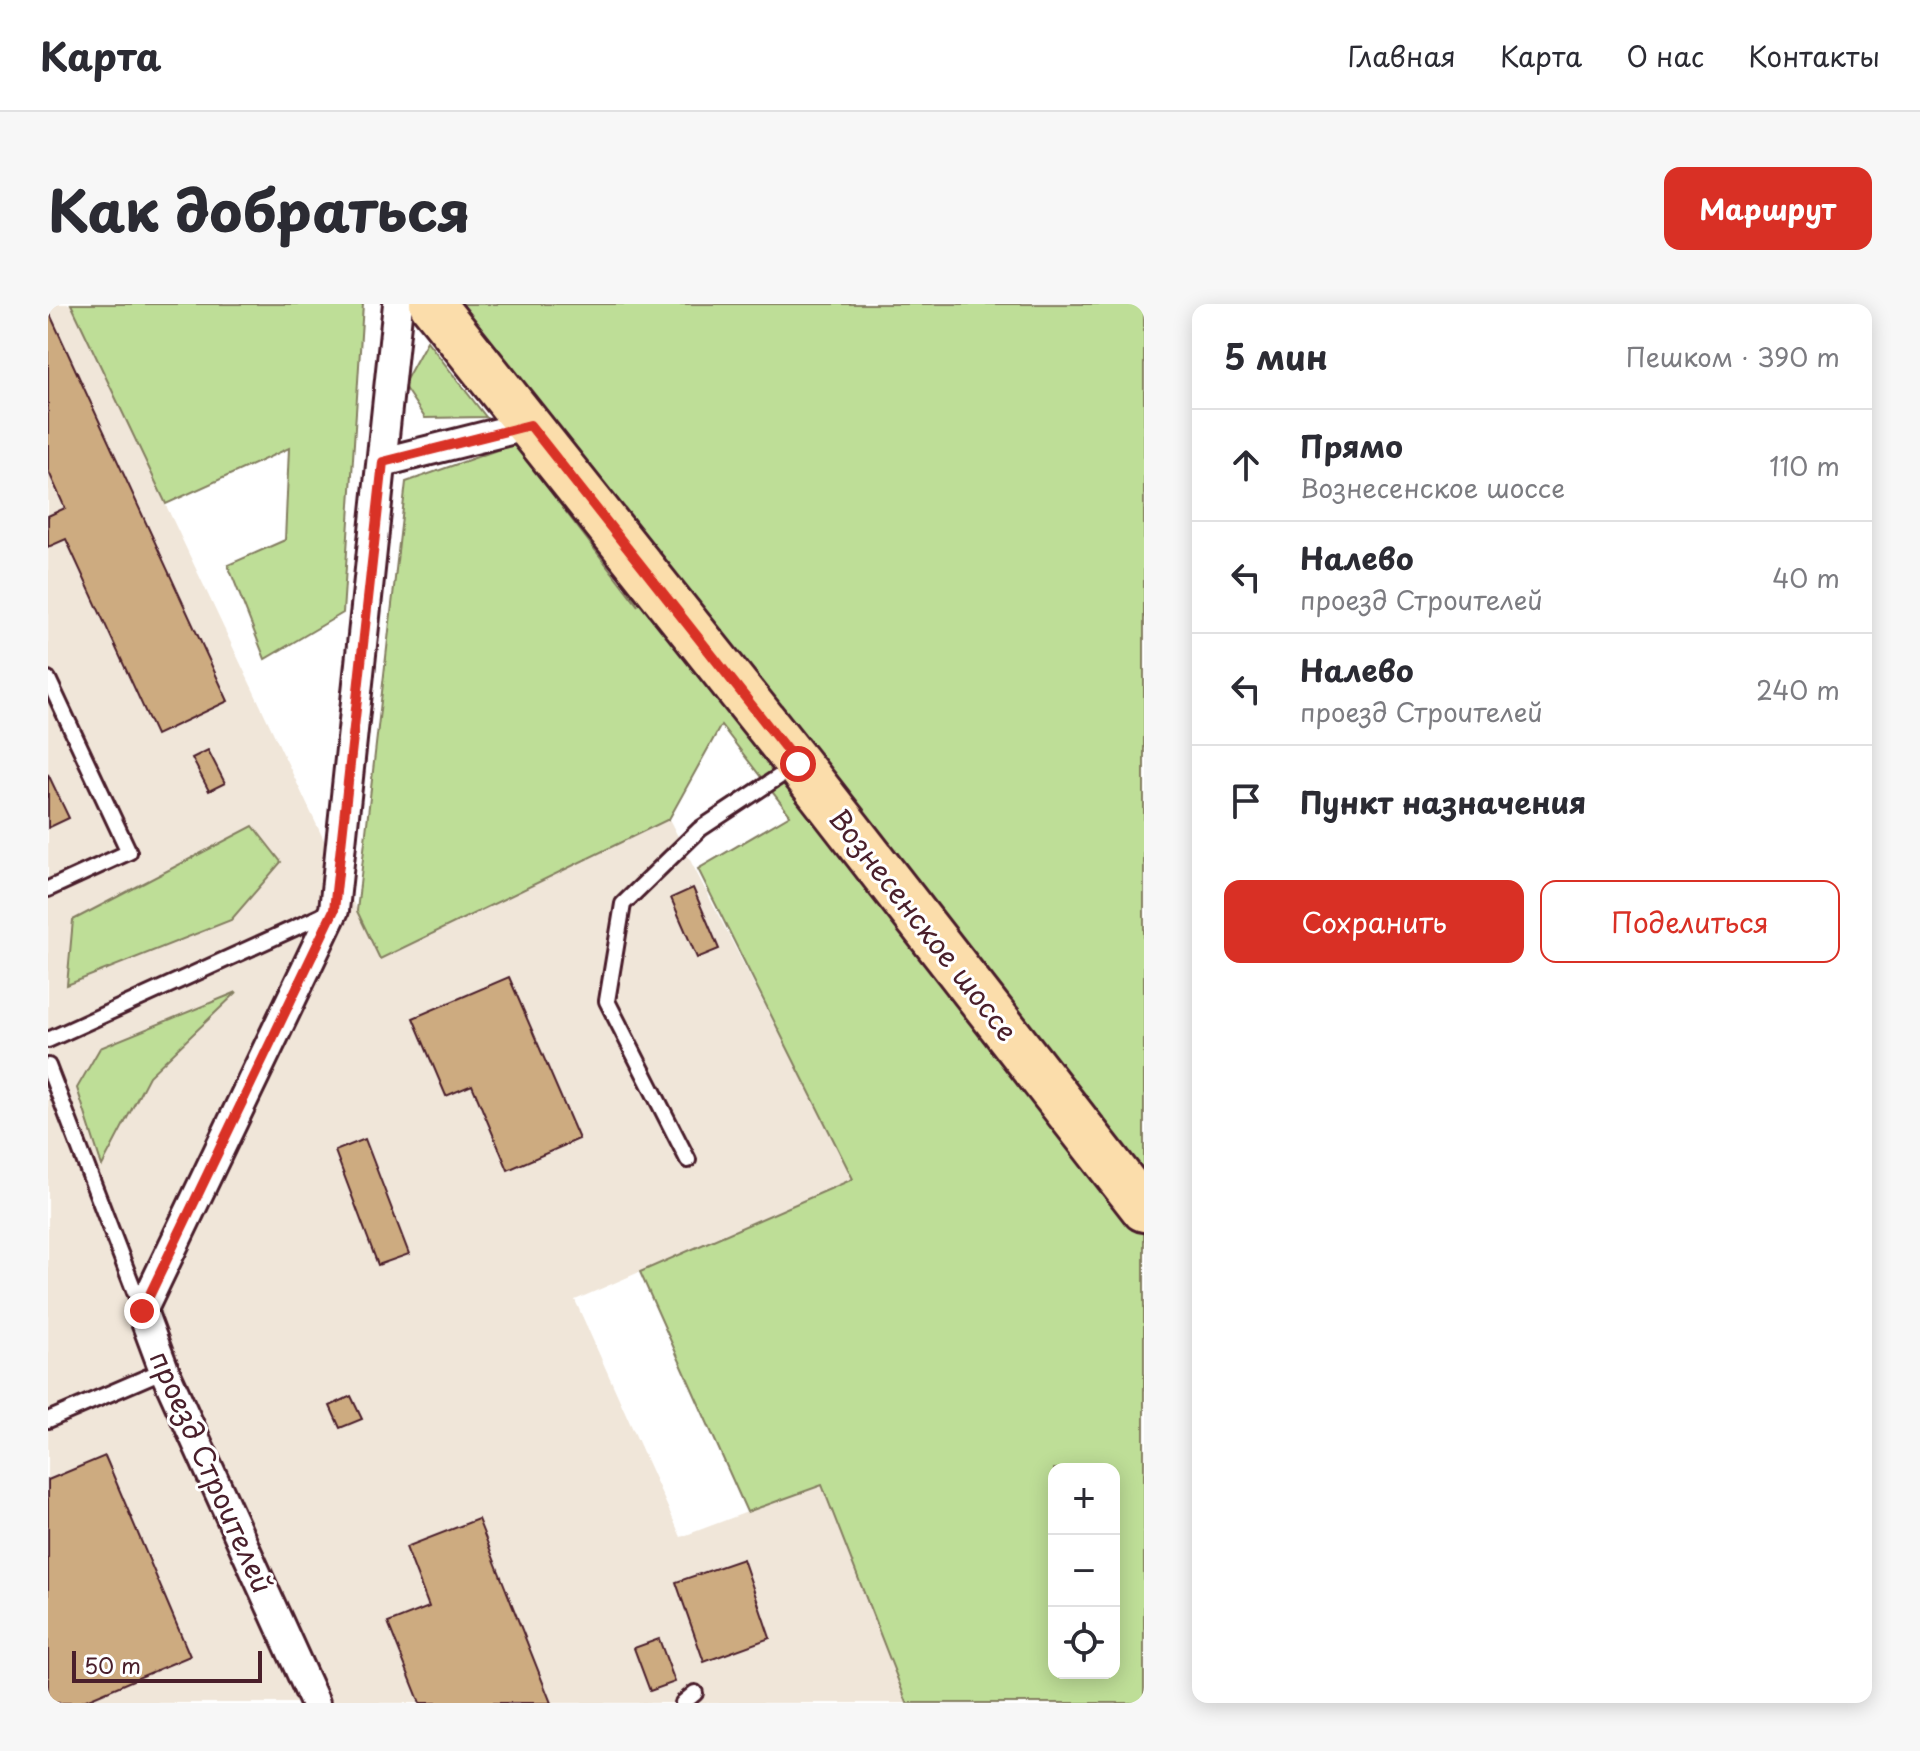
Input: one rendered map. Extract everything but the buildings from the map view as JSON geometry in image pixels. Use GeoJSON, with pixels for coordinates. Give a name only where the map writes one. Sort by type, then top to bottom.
{"type":"FeatureCollection","features":[{"type":"Feature","properties":{"kind":"main road","name":"Вознесенское шоссе"},"geometry":{"type":"LineString","coordinates":[[432,304],[798,764],[1144,1209]]}},
{"type":"Feature","properties":{"kind":"street"},"geometry":{"type":"LineString","coordinates":[[142,1311],[334,910],[398,304]]}},
{"type":"Feature","properties":{"kind":"street"},"geometry":{"type":"LineString","coordinates":[[383,462],[530,425]]}},
{"type":"Feature","properties":{"kind":"street","name":"проезд Строителей"},"geometry":{"type":"LineString","coordinates":[[142,1311],[164,1370],[315,1703]]}},
{"type":"Feature","properties":{"kind":"lane"},"geometry":{"type":"LineString","coordinates":[[48,679],[129,852],[48,889]]}},
{"type":"Feature","properties":{"kind":"lane"},"geometry":{"type":"LineString","coordinates":[[688,1160],[607,1001],[623,904],[700,829],[798,764]]}},
{"type":"Feature","properties":{"kind":"lane"},"geometry":{"type":"LineString","coordinates":[[48,1040],[334,910]]}},
{"type":"Feature","properties":{"kind":"lane"},"geometry":{"type":"LineString","coordinates":[[48,1066],[142,1311]]}},
{"type":"Feature","properties":{"kind":"lane"},"geometry":{"type":"LineString","coordinates":[[48,1420],[164,1370]]}},
{"type":"Feature","properties":{"kind":"lane"},"geometry":{"type":"LineString","coordinates":[[683,1703],[695,1693]]}},
{"type":"Feature","properties":{"kind":"shaded area"},"geometry":{"type":"Polygon","coordinates":[[[48,304],[71,304],[380,959],[669,819],[854,1179],[575,1300],[681,1537],[821,1484],[907,1703],[48,1703],[48,304]]]}},
{"type":"Feature","properties":{"kind":"green space"},"geometry":{"type":"Polygon","coordinates":[[[71,304],[363,304],[343,613],[265,659],[228,565],[285,540],[289,448],[166,504],[71,304]]]}},
{"type":"Feature","properties":{"kind":"green space"},"geometry":{"type":"Polygon","coordinates":[[[450,304],[1144,304],[1144,1703],[907,1703],[822,1485],[747,1512],[640,1272],[853,1179],[698,869],[790,815],[721,725],[669,819],[380,959],[357,911],[406,482],[514,444],[638,606],[450,304]]]}},
{"type":"Feature","properties":{"kind":"green space"},"geometry":{"type":"Polygon","coordinates":[[[427,341],[486,417],[425,418],[403,385],[427,341]]]}},
{"type":"Feature","properties":{"kind":"green space"},"geometry":{"type":"Polygon","coordinates":[[[253,826],[281,862],[231,920],[67,985],[73,920],[253,826]]]}},
{"type":"Feature","properties":{"kind":"green space"},"geometry":{"type":"Polygon","coordinates":[[[237,992],[149,1076],[102,1166],[77,1088],[100,1048],[237,992]]]}},
{"type":"Feature","properties":{"kind":"route"},"geometry":{"type":"LineString","coordinates":[[142,1311],[334,910],[383,462],[530,425],[798,764]]}}]}
